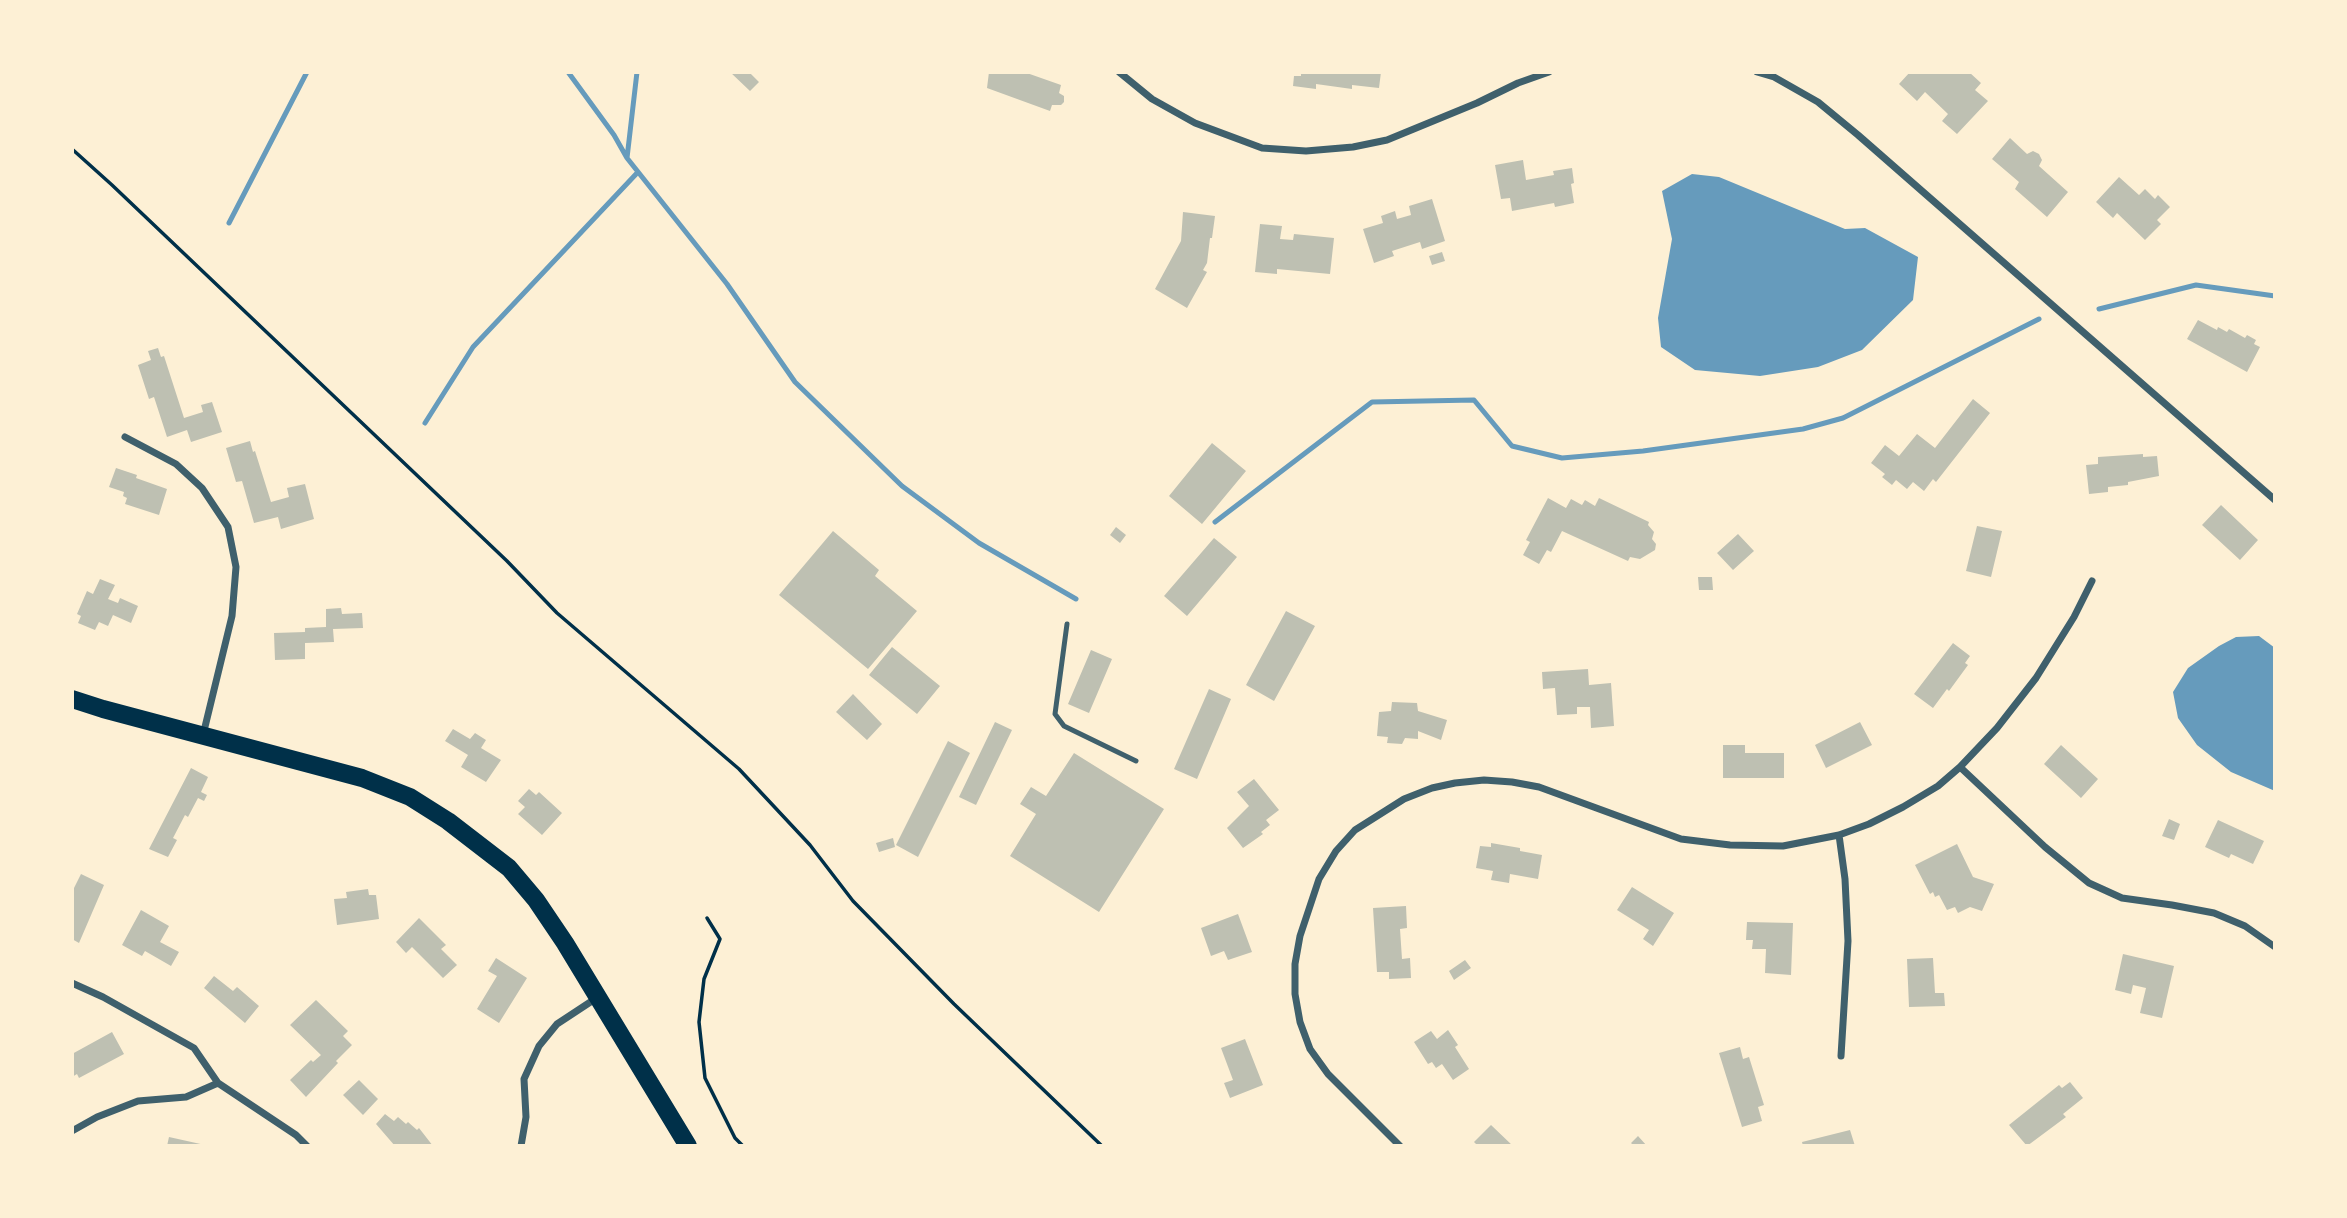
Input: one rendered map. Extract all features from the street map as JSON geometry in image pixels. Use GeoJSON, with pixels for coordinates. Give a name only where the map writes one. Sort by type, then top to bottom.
{"type":"FeatureCollection","features":[{"type":"Feature","properties":{"kind":"main road"},"geometry":{"type":"LineString","coordinates":[[72,699],[362,778],[410,797],[448,821],[509,868],[525,886],[565,943],[688,1146]]}},
{"type":"Feature","properties":{"kind":"street"},"geometry":{"type":"LineString","coordinates":[[1119,72],[1152,99],[1195,123],[1262,148],[1306,151],[1353,147],[1387,140],[1549,72]]}},
{"type":"Feature","properties":{"kind":"street"},"geometry":{"type":"LineString","coordinates":[[1757,72],[1774,77],[1818,103],[1858,135],[2275,500]]}},
{"type":"Feature","properties":{"kind":"street"},"geometry":{"type":"LineString","coordinates":[[125,437],[176,464],[202,488],[228,527],[236,567],[232,616],[203,736]]}},
{"type":"Feature","properties":{"kind":"street"},"geometry":{"type":"LineString","coordinates":[[1400,1146],[1328,1074],[1310,1049],[1300,1022],[1295,994],[1295,964],[1300,936],[1315,889],[1336,851],[1355,830],[1404,799],[1444,786],[1484,780],[1539,787],[1681,839],[1730,845],[1783,846],[1839,835],[1903,807],[1938,786],[1960,767],[1997,728],[2036,678],[2074,617],[2092,581]]}},
{"type":"Feature","properties":{"kind":"street"},"geometry":{"type":"LineString","coordinates":[[1960,767],[2045,847],[2089,883],[2122,898],[2214,913],[2245,926],[2275,947]]}},
{"type":"Feature","properties":{"kind":"street"},"geometry":{"type":"LineString","coordinates":[[1839,835],[1845,879],[1848,941],[1842,1056]]}},
{"type":"Feature","properties":{"kind":"street"},"geometry":{"type":"LineString","coordinates":[[72,983],[103,997],[194,1048],[218,1083],[296,1135],[307,1146]]}},
{"type":"Feature","properties":{"kind":"street"},"geometry":{"type":"LineString","coordinates":[[521,1146],[526,1118],[524,1079],[539,1046],[557,1024],[598,997]]}},
{"type":"Feature","properties":{"kind":"street"},"geometry":{"type":"LineString","coordinates":[[72,1131],[97,1117],[138,1101],[186,1097],[218,1083]]}},
{"type":"Feature","properties":{"kind":"lane"},"geometry":{"type":"LineString","coordinates":[[1067,624],[1055,714],[1064,726],[1136,761]]}},
{"type":"Feature","properties":{"kind":"path"},"geometry":{"type":"LineString","coordinates":[[72,149],[508,561],[557,613],[739,769],[810,845],[853,901],[954,1004],[1102,1146]]}},
{"type":"Feature","properties":{"kind":"path"},"geometry":{"type":"LineString","coordinates":[[707,918],[720,939],[704,979],[699,1022],[705,1078],[736,1138],[743,1146]]}},
{"type":"Feature","properties":{"kind":"water"},"geometry":{"type":"Polygon","coordinates":[[[1692,174],[1719,177],[1845,229],[1865,228],[1918,257],[1913,300],[1862,350],[1818,367],[1760,376],[1695,370],[1661,347],[1658,318],[1672,239],[1662,191],[1692,174]]]}},
{"type":"Feature","properties":{"kind":"water"},"geometry":{"type":"Polygon","coordinates":[[[2259,636],[2275,648],[2275,791],[2231,772],[2197,745],[2178,718],[2173,692],[2188,668],[2219,646],[2236,637],[2259,636]]]}},
{"type":"Feature","properties":{"kind":"building"},"geometry":{"type":"Polygon","coordinates":[[[730,72],[749,72],[759,82],[750,91],[730,72]]]}},
{"type":"Feature","properties":{"kind":"building"},"geometry":{"type":"Polygon","coordinates":[[[989,72],[1024,72],[1061,85],[1059,93],[1064,96],[1064,102],[1061,105],[1052,105],[1050,111],[987,88],[989,72]]]}},
{"type":"Feature","properties":{"kind":"building"},"geometry":{"type":"Polygon","coordinates":[[[1301,72],[1381,72],[1379,88],[1352,85],[1352,89],[1316,84],[1316,89],[1293,86],[1294,76],[1301,76],[1301,72]]]}},
{"type":"Feature","properties":{"kind":"building"},"geometry":{"type":"Polygon","coordinates":[[[1910,72],[1969,72],[1981,83],[1975,90],[1988,101],[1957,134],[1942,121],[1948,114],[1925,92],[1917,101],[1899,84],[1910,72]]]}},
{"type":"Feature","properties":{"kind":"building"},"geometry":{"type":"Polygon","coordinates":[[[2010,138],[2027,154],[2033,151],[2039,154],[2042,160],[2039,166],[2068,192],[2047,217],[2015,189],[2019,182],[1992,159],[2010,138]]]}},
{"type":"Feature","properties":{"kind":"building"},"geometry":{"type":"Polygon","coordinates":[[[1523,160],[1526,180],[1554,175],[1553,171],[1572,168],[1574,203],[1555,207],[1554,203],[1512,211],[1510,198],[1501,199],[1495,165],[1523,160]]]}},
{"type":"Feature","properties":{"kind":"building"},"geometry":{"type":"Polygon","coordinates":[[[2119,177],[2139,195],[2145,189],[2155,199],[2158,195],[2170,207],[2157,220],[2161,224],[2145,240],[2117,213],[2113,218],[2096,202],[2119,177]]]}},
{"type":"Feature","properties":{"kind":"building"},"geometry":{"type":"Polygon","coordinates":[[[1432,199],[1445,241],[1422,249],[1420,242],[1392,251],[1394,256],[1374,263],[1363,229],[1383,223],[1381,216],[1395,211],[1397,219],[1411,215],[1409,206],[1432,199]]]}},
{"type":"Feature","properties":{"kind":"building"},"geometry":{"type":"Polygon","coordinates":[[[1183,212],[1215,216],[1207,263],[1203,270],[1207,272],[1187,308],[1155,289],[1181,241],[1183,212]]]}},
{"type":"Feature","properties":{"kind":"building"},"geometry":{"type":"Polygon","coordinates":[[[1260,224],[1282,226],[1280,239],[1293,240],[1294,234],[1334,238],[1330,274],[1277,269],[1277,274],[1255,272],[1260,224]]]}},
{"type":"Feature","properties":{"kind":"building"},"geometry":{"type":"Polygon","coordinates":[[[1442,252],[1445,261],[1432,265],[1429,256],[1442,252]]]}},
{"type":"Feature","properties":{"kind":"building"},"geometry":{"type":"Polygon","coordinates":[[[2198,320],[2217,330],[2218,327],[2227,332],[2229,329],[2245,338],[2247,335],[2256,340],[2254,344],[2260,347],[2247,372],[2187,339],[2198,320]]]}},
{"type":"Feature","properties":{"kind":"building"},"geometry":{"type":"Polygon","coordinates":[[[158,348],[161,357],[164,356],[184,418],[203,412],[201,405],[212,402],[222,432],[191,442],[187,430],[167,437],[154,397],[149,399],[138,365],[151,360],[148,351],[158,348]]]}},
{"type":"Feature","properties":{"kind":"building"},"geometry":{"type":"Polygon","coordinates":[[[1973,399],[1990,413],[1936,482],[1933,479],[1924,491],[1913,482],[1907,489],[1896,480],[1892,485],[1882,477],[1885,474],[1871,463],[1885,445],[1899,456],[1917,434],[1935,448],[1973,399]]]}},
{"type":"Feature","properties":{"kind":"building"},"geometry":{"type":"Polygon","coordinates":[[[250,441],[271,502],[289,497],[287,488],[305,484],[314,519],[281,529],[278,517],[254,523],[242,481],[236,482],[226,448],[250,441]]]}},
{"type":"Feature","properties":{"kind":"building"},"geometry":{"type":"Polygon","coordinates":[[[1212,443],[1246,471],[1202,524],[1169,496],[1212,443]]]}},
{"type":"Feature","properties":{"kind":"building"},"geometry":{"type":"Polygon","coordinates":[[[2143,454],[2143,457],[2157,456],[2159,476],[2128,482],[2128,485],[2108,487],[2108,492],[2089,494],[2086,465],[2098,464],[2098,457],[2143,454]]]}},
{"type":"Feature","properties":{"kind":"building"},"geometry":{"type":"Polygon","coordinates":[[[116,468],[167,489],[159,515],[125,504],[127,498],[123,496],[124,492],[109,487],[116,468]]]}},
{"type":"Feature","properties":{"kind":"building"},"geometry":{"type":"Polygon","coordinates":[[[1548,498],[1566,508],[1571,499],[1582,505],[1585,500],[1595,506],[1599,498],[1649,522],[1648,525],[1654,532],[1652,539],[1656,544],[1655,550],[1640,559],[1630,557],[1628,561],[1562,531],[1551,552],[1547,550],[1539,564],[1523,555],[1530,542],[1526,540],[1548,498]]]}},
{"type":"Feature","properties":{"kind":"building"},"geometry":{"type":"Polygon","coordinates":[[[2221,505],[2258,540],[2240,560],[2202,525],[2221,505]]]}},
{"type":"Feature","properties":{"kind":"building"},"geometry":{"type":"Polygon","coordinates":[[[1977,526],[2002,531],[1991,577],[1966,571],[1977,526]]]}},
{"type":"Feature","properties":{"kind":"building"},"geometry":{"type":"Polygon","coordinates":[[[1116,527],[1126,535],[1120,543],[1110,535],[1116,527]]]}},
{"type":"Feature","properties":{"kind":"building"},"geometry":{"type":"Polygon","coordinates":[[[833,531],[879,570],[875,576],[917,611],[868,669],[779,595],[833,531]]]}},
{"type":"Feature","properties":{"kind":"building"},"geometry":{"type":"Polygon","coordinates":[[[1738,534],[1754,551],[1733,570],[1717,553],[1738,534]]]}},
{"type":"Feature","properties":{"kind":"building"},"geometry":{"type":"Polygon","coordinates":[[[1214,538],[1237,557],[1187,616],[1164,596],[1214,538]]]}},
{"type":"Feature","properties":{"kind":"building"},"geometry":{"type":"Polygon","coordinates":[[[1698,577],[1712,577],[1713,590],[1699,590],[1698,577]]]}},
{"type":"Feature","properties":{"kind":"building"},"geometry":{"type":"Polygon","coordinates":[[[100,579],[115,585],[108,599],[118,603],[120,598],[138,606],[131,623],[113,615],[108,626],[99,622],[95,630],[78,623],[81,616],[77,614],[87,591],[93,594],[100,579]]]}},
{"type":"Feature","properties":{"kind":"building"},"geometry":{"type":"Polygon","coordinates":[[[341,608],[342,614],[362,613],[363,628],[333,629],[334,642],[305,643],[305,659],[275,660],[274,633],[305,632],[305,628],[326,627],[326,609],[341,608]]]}},
{"type":"Feature","properties":{"kind":"building"},"geometry":{"type":"Polygon","coordinates":[[[1286,611],[1315,626],[1274,701],[1246,685],[1286,611]]]}},
{"type":"Feature","properties":{"kind":"building"},"geometry":{"type":"Polygon","coordinates":[[[1953,643],[1970,656],[1965,663],[1968,665],[1933,708],[1914,694],[1953,643]]]}},
{"type":"Feature","properties":{"kind":"building"},"geometry":{"type":"Polygon","coordinates":[[[892,647],[940,686],[917,714],[869,675],[892,647]]]}},
{"type":"Feature","properties":{"kind":"building"},"geometry":{"type":"Polygon","coordinates":[[[1091,650],[1112,659],[1089,713],[1068,704],[1091,650]]]}},
{"type":"Feature","properties":{"kind":"building"},"geometry":{"type":"Polygon","coordinates":[[[1588,669],[1589,685],[1611,683],[1614,726],[1591,728],[1590,707],[1577,707],[1577,714],[1557,715],[1555,688],[1543,689],[1542,672],[1588,669]]]}},
{"type":"Feature","properties":{"kind":"building"},"geometry":{"type":"Polygon","coordinates":[[[1209,689],[1231,699],[1197,779],[1174,769],[1209,689]]]}},
{"type":"Feature","properties":{"kind":"building"},"geometry":{"type":"Polygon","coordinates":[[[853,694],[882,724],[867,740],[836,712],[853,694]]]}},
{"type":"Feature","properties":{"kind":"building"},"geometry":{"type":"Polygon","coordinates":[[[1392,702],[1417,703],[1418,711],[1447,720],[1441,740],[1418,731],[1418,739],[1405,738],[1402,744],[1387,743],[1388,737],[1377,736],[1379,712],[1391,711],[1392,702]]]}},
{"type":"Feature","properties":{"kind":"building"},"geometry":{"type":"Polygon","coordinates":[[[995,722],[1012,730],[976,805],[959,797],[995,722]]]}},
{"type":"Feature","properties":{"kind":"building"},"geometry":{"type":"Polygon","coordinates":[[[1860,722],[1872,745],[1826,768],[1815,745],[1860,722]]]}},
{"type":"Feature","properties":{"kind":"building"},"geometry":{"type":"Polygon","coordinates":[[[453,729],[470,739],[475,733],[486,740],[481,748],[501,760],[486,782],[461,767],[468,755],[445,741],[453,729]]]}},
{"type":"Feature","properties":{"kind":"building"},"geometry":{"type":"Polygon","coordinates":[[[948,741],[970,753],[918,857],[896,845],[948,741]]]}},
{"type":"Feature","properties":{"kind":"building"},"geometry":{"type":"Polygon","coordinates":[[[1723,745],[1745,745],[1745,753],[1784,753],[1784,778],[1723,778],[1723,745]]]}},
{"type":"Feature","properties":{"kind":"building"},"geometry":{"type":"Polygon","coordinates":[[[2061,745],[2098,779],[2081,798],[2044,764],[2061,745]]]}},
{"type":"Feature","properties":{"kind":"building"},"geometry":{"type":"Polygon","coordinates":[[[1074,753],[1164,809],[1099,912],[1010,856],[1036,814],[1020,804],[1031,787],[1046,796],[1074,753]]]}},
{"type":"Feature","properties":{"kind":"building"},"geometry":{"type":"Polygon","coordinates":[[[191,768],[208,777],[201,792],[207,795],[204,801],[198,798],[188,817],[185,815],[173,838],[177,840],[168,857],[149,849],[191,768]]]}},
{"type":"Feature","properties":{"kind":"building"},"geometry":{"type":"Polygon","coordinates":[[[1254,779],[1279,810],[1266,820],[1270,825],[1261,832],[1263,834],[1243,848],[1227,828],[1249,806],[1237,792],[1254,779]]]}},
{"type":"Feature","properties":{"kind":"building"},"geometry":{"type":"Polygon","coordinates":[[[529,789],[536,795],[539,792],[562,813],[542,835],[518,814],[525,807],[518,801],[529,789]]]}},
{"type":"Feature","properties":{"kind":"building"},"geometry":{"type":"Polygon","coordinates":[[[2169,819],[2180,824],[2174,840],[2162,836],[2169,819]]]}},
{"type":"Feature","properties":{"kind":"building"},"geometry":{"type":"Polygon","coordinates":[[[2218,820],[2264,841],[2253,864],[2231,854],[2229,858],[2205,847],[2218,820]]]}},
{"type":"Feature","properties":{"kind":"building"},"geometry":{"type":"Polygon","coordinates":[[[893,838],[895,847],[879,852],[876,843],[893,838]]]}},
{"type":"Feature","properties":{"kind":"building"},"geometry":{"type":"Polygon","coordinates":[[[1491,843],[1542,855],[1538,879],[1510,874],[1509,883],[1491,880],[1493,871],[1476,868],[1480,846],[1491,847],[1491,843]]]}},
{"type":"Feature","properties":{"kind":"building"},"geometry":{"type":"Polygon","coordinates":[[[1957,844],[1973,877],[1994,884],[1982,911],[1970,907],[1958,913],[1955,907],[1947,910],[1939,895],[1935,897],[1933,892],[1930,894],[1915,865],[1957,844]]]}},
{"type":"Feature","properties":{"kind":"building"},"geometry":{"type":"Polygon","coordinates":[[[81,874],[104,885],[79,943],[72,939],[72,892],[81,874]]]}},
{"type":"Feature","properties":{"kind":"building"},"geometry":{"type":"Polygon","coordinates":[[[1632,887],[1674,913],[1653,946],[1643,939],[1649,930],[1617,910],[1632,887]]]}},
{"type":"Feature","properties":{"kind":"building"},"geometry":{"type":"Polygon","coordinates":[[[368,889],[369,895],[376,895],[379,919],[337,925],[334,899],[347,898],[346,892],[368,889]]]}},
{"type":"Feature","properties":{"kind":"building"},"geometry":{"type":"Polygon","coordinates":[[[1406,906],[1407,928],[1400,929],[1402,959],[1410,958],[1411,978],[1389,979],[1389,972],[1377,972],[1373,908],[1406,906]]]}},
{"type":"Feature","properties":{"kind":"building"},"geometry":{"type":"Polygon","coordinates":[[[141,910],[169,926],[160,942],[179,952],[171,966],[145,951],[142,956],[122,945],[141,910]]]}},
{"type":"Feature","properties":{"kind":"building"},"geometry":{"type":"Polygon","coordinates":[[[1238,914],[1252,952],[1228,960],[1224,951],[1211,956],[1201,928],[1238,914]]]}},
{"type":"Feature","properties":{"kind":"building"},"geometry":{"type":"Polygon","coordinates":[[[419,918],[446,945],[441,949],[457,965],[443,978],[412,947],[406,953],[396,942],[419,918]]]}},
{"type":"Feature","properties":{"kind":"building"},"geometry":{"type":"Polygon","coordinates":[[[1747,922],[1793,923],[1791,975],[1765,973],[1766,949],[1752,949],[1753,940],[1746,940],[1747,922]]]}},
{"type":"Feature","properties":{"kind":"building"},"geometry":{"type":"Polygon","coordinates":[[[2123,954],[2174,966],[2162,1018],[2140,1013],[2146,988],[2133,985],[2131,994],[2115,990],[2123,954]]]}},
{"type":"Feature","properties":{"kind":"building"},"geometry":{"type":"Polygon","coordinates":[[[496,958],[527,978],[499,1023],[477,1009],[497,976],[488,971],[496,958]]]}},
{"type":"Feature","properties":{"kind":"building"},"geometry":{"type":"Polygon","coordinates":[[[1933,958],[1935,993],[1944,993],[1945,1006],[1909,1007],[1907,959],[1933,958]]]}},
{"type":"Feature","properties":{"kind":"building"},"geometry":{"type":"Polygon","coordinates":[[[1465,960],[1471,968],[1454,980],[1449,971],[1465,960]]]}},
{"type":"Feature","properties":{"kind":"building"},"geometry":{"type":"Polygon","coordinates":[[[214,976],[233,991],[237,987],[259,1006],[245,1023],[204,988],[214,976]]]}},
{"type":"Feature","properties":{"kind":"building"},"geometry":{"type":"Polygon","coordinates":[[[316,1000],[348,1031],[343,1036],[352,1045],[306,1097],[290,1080],[311,1060],[313,1062],[321,1055],[290,1025],[316,1000]]]}},
{"type":"Feature","properties":{"kind":"building"},"geometry":{"type":"Polygon","coordinates":[[[1448,1030],[1469,1069],[1453,1080],[1442,1064],[1436,1068],[1432,1062],[1428,1064],[1414,1042],[1431,1031],[1437,1039],[1448,1030]]]}},
{"type":"Feature","properties":{"kind":"building"},"geometry":{"type":"Polygon","coordinates":[[[112,1032],[124,1054],[79,1078],[77,1074],[72,1077],[72,1054],[112,1032]]]}},
{"type":"Feature","properties":{"kind":"building"},"geometry":{"type":"Polygon","coordinates":[[[1245,1039],[1263,1085],[1230,1098],[1224,1083],[1233,1080],[1221,1048],[1245,1039]]]}},
{"type":"Feature","properties":{"kind":"building"},"geometry":{"type":"Polygon","coordinates":[[[1740,1047],[1743,1059],[1749,1057],[1764,1105],[1758,1107],[1762,1121],[1742,1127],[1719,1053],[1740,1047]]]}},
{"type":"Feature","properties":{"kind":"building"},"geometry":{"type":"Polygon","coordinates":[[[359,1080],[378,1099],[363,1115],[343,1095],[359,1080]]]}},
{"type":"Feature","properties":{"kind":"building"},"geometry":{"type":"Polygon","coordinates":[[[2070,1082],[2083,1098],[2063,1114],[2066,1117],[2027,1146],[2009,1125],[2059,1085],[2062,1088],[2070,1082]]]}},
{"type":"Feature","properties":{"kind":"building"},"geometry":{"type":"Polygon","coordinates":[[[385,1114],[394,1121],[398,1117],[417,1130],[419,1128],[433,1146],[395,1146],[376,1124],[385,1114]]]}},
{"type":"Feature","properties":{"kind":"building"},"geometry":{"type":"Polygon","coordinates":[[[1491,1125],[1513,1146],[1478,1146],[1474,1142],[1491,1125]]]}},
{"type":"Feature","properties":{"kind":"building"},"geometry":{"type":"Polygon","coordinates":[[[1850,1130],[1855,1146],[1803,1146],[1802,1142],[1850,1130]]]}},
{"type":"Feature","properties":{"kind":"building"},"geometry":{"type":"Polygon","coordinates":[[[1638,1136],[1647,1146],[1634,1146],[1631,1143],[1638,1136]]]}},
{"type":"Feature","properties":{"kind":"building"},"geometry":{"type":"Polygon","coordinates":[[[169,1137],[205,1145],[205,1146],[167,1146],[169,1137]]]}},
{"type":"Feature","properties":{"kind":"waterway"},"geometry":{"type":"LineString","coordinates":[[229,223],[307,72]]}},
{"type":"Feature","properties":{"kind":"waterway"},"geometry":{"type":"LineString","coordinates":[[568,72],[614,135],[627,158]]}},
{"type":"Feature","properties":{"kind":"waterway"},"geometry":{"type":"LineString","coordinates":[[637,72],[627,158],[727,284],[795,382],[902,486],[979,543],[1076,599]]}},
{"type":"Feature","properties":{"kind":"waterway"},"geometry":{"type":"LineString","coordinates":[[425,423],[473,347],[638,172]]}},
{"type":"Feature","properties":{"kind":"waterway"},"geometry":{"type":"LineString","coordinates":[[2099,309],[2196,285],[2275,296]]}},
{"type":"Feature","properties":{"kind":"waterway"},"geometry":{"type":"LineString","coordinates":[[1215,522],[1372,402],[1474,400],[1512,446],[1562,458],[1643,451],[1803,429],[1843,418],[2039,319]]}}]}
